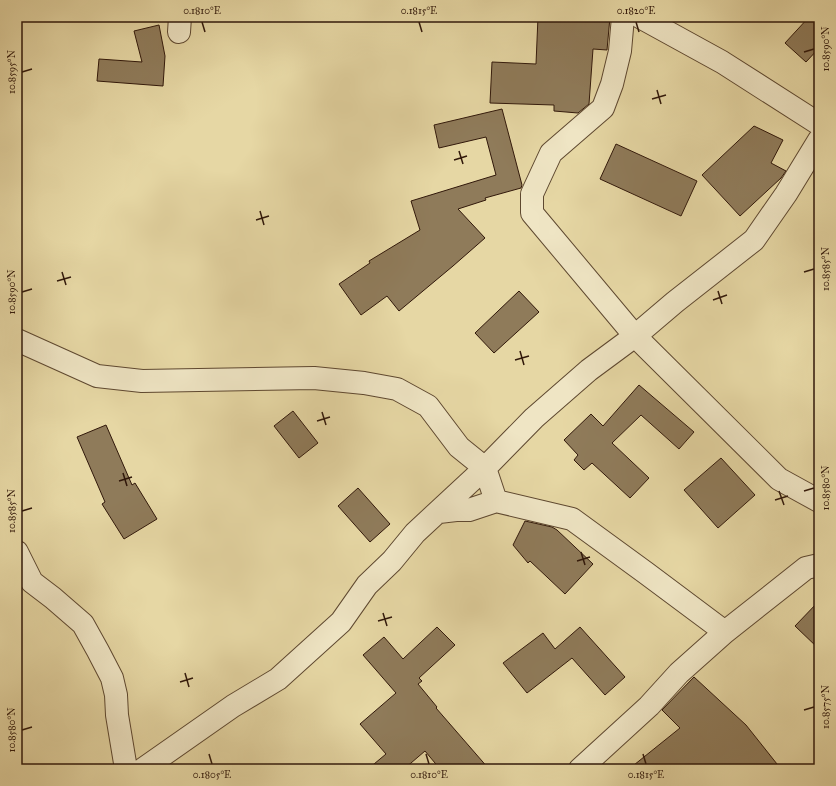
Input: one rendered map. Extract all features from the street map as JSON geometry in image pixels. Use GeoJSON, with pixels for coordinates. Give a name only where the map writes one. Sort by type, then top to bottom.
{"type":"FeatureCollection","features":[{"type":"Feature","properties":{"kind":"street"},"geometry":{"type":"LineString","coordinates":[[623,17],[620,51],[612,84],[603,108],[551,153],[532,194],[532,213],[635,336],[779,479],[819,501]]}},
{"type":"Feature","properties":{"kind":"street"},"geometry":{"type":"LineString","coordinates":[[640,17],[722,62],[819,124]]}},
{"type":"Feature","properties":{"kind":"street"},"geometry":{"type":"LineString","coordinates":[[143,769],[233,706],[278,679],[341,622],[367,585],[392,561],[415,533],[485,468],[534,418],[589,370],[635,336],[675,302],[754,240],[786,194],[819,140]]}},
{"type":"Feature","properties":{"kind":"street"},"geometry":{"type":"LineString","coordinates":[[17,340],[97,376],[142,381],[314,378],[364,383],[397,389],[428,406],[459,447],[485,468],[496,501]]}},
{"type":"Feature","properties":{"kind":"street"},"geometry":{"type":"LineString","coordinates":[[439,512],[470,510],[496,501],[572,519],[725,632]]}},
{"type":"Feature","properties":{"kind":"street"},"geometry":{"type":"LineString","coordinates":[[17,552],[32,582],[83,624],[98,650],[112,678],[116,695],[117,715],[126,769]]}},
{"type":"Feature","properties":{"kind":"street"},"geometry":{"type":"LineString","coordinates":[[580,769],[649,706],[679,673],[725,632],[806,568],[819,565]]}},
{"type":"Feature","properties":{"kind":"building"},"geometry":{"type":"Polygon","coordinates":[[[538,17],[610,17],[607,50],[593,49],[589,104],[578,113],[554,111],[554,105],[490,103],[492,62],[536,64],[538,17]]]}},
{"type":"Feature","properties":{"kind":"building"},"geometry":{"type":"Polygon","coordinates":[[[809,17],[819,17],[819,48],[806,62],[785,43],[809,17]]]}},
{"type":"Feature","properties":{"kind":"building"},"geometry":{"type":"Polygon","coordinates":[[[159,25],[165,56],[163,86],[97,81],[99,59],[142,62],[134,31],[159,25]]]}},
{"type":"Feature","properties":{"kind":"building"},"geometry":{"type":"Polygon","coordinates":[[[502,109],[522,185],[521,188],[485,198],[486,200],[458,209],[485,238],[399,311],[387,296],[361,315],[339,284],[370,263],[369,261],[420,230],[411,201],[496,175],[486,137],[439,148],[434,125],[502,109]]]}},
{"type":"Feature","properties":{"kind":"building"},"geometry":{"type":"Polygon","coordinates":[[[754,126],[783,140],[771,163],[786,171],[781,178],[740,216],[702,175],[754,126]]]}},
{"type":"Feature","properties":{"kind":"building"},"geometry":{"type":"Polygon","coordinates":[[[616,144],[697,181],[681,216],[600,179],[616,144]]]}},
{"type":"Feature","properties":{"kind":"building"},"geometry":{"type":"Polygon","coordinates":[[[519,291],[539,312],[494,353],[475,333],[519,291]]]}},
{"type":"Feature","properties":{"kind":"building"},"geometry":{"type":"Polygon","coordinates":[[[639,385],[694,432],[679,449],[641,415],[612,443],[649,478],[630,498],[592,463],[584,470],[574,460],[578,455],[564,440],[591,414],[603,426],[639,385]]]}},
{"type":"Feature","properties":{"kind":"building"},"geometry":{"type":"Polygon","coordinates":[[[293,411],[318,443],[299,458],[274,426],[293,411]]]}},
{"type":"Feature","properties":{"kind":"building"},"geometry":{"type":"Polygon","coordinates":[[[106,425],[132,485],[135,483],[157,519],[124,539],[102,504],[105,502],[77,437],[106,425]]]}},
{"type":"Feature","properties":{"kind":"building"},"geometry":{"type":"Polygon","coordinates":[[[721,458],[755,495],[718,528],[684,490],[721,458]]]}},
{"type":"Feature","properties":{"kind":"building"},"geometry":{"type":"Polygon","coordinates":[[[358,488],[390,524],[370,542],[338,506],[358,488]]]}},
{"type":"Feature","properties":{"kind":"building"},"geometry":{"type":"Polygon","coordinates":[[[525,521],[552,527],[557,530],[593,564],[565,594],[530,561],[528,563],[513,545],[525,521]]]}},
{"type":"Feature","properties":{"kind":"building"},"geometry":{"type":"Polygon","coordinates":[[[819,601],[819,649],[795,626],[819,601]]]}},
{"type":"Feature","properties":{"kind":"building"},"geometry":{"type":"Polygon","coordinates":[[[437,627],[455,645],[419,678],[422,681],[418,684],[437,707],[436,708],[489,769],[440,769],[425,751],[404,769],[368,769],[386,754],[360,724],[396,693],[363,655],[384,637],[403,659],[437,627]]]}},
{"type":"Feature","properties":{"kind":"building"},"geometry":{"type":"Polygon","coordinates":[[[580,627],[625,677],[605,695],[572,658],[527,693],[503,663],[543,633],[555,649],[580,627]]]}},
{"type":"Feature","properties":{"kind":"building"},"geometry":{"type":"Polygon","coordinates":[[[694,677],[746,725],[781,769],[629,769],[680,728],[662,710],[694,677]]]}}]}
